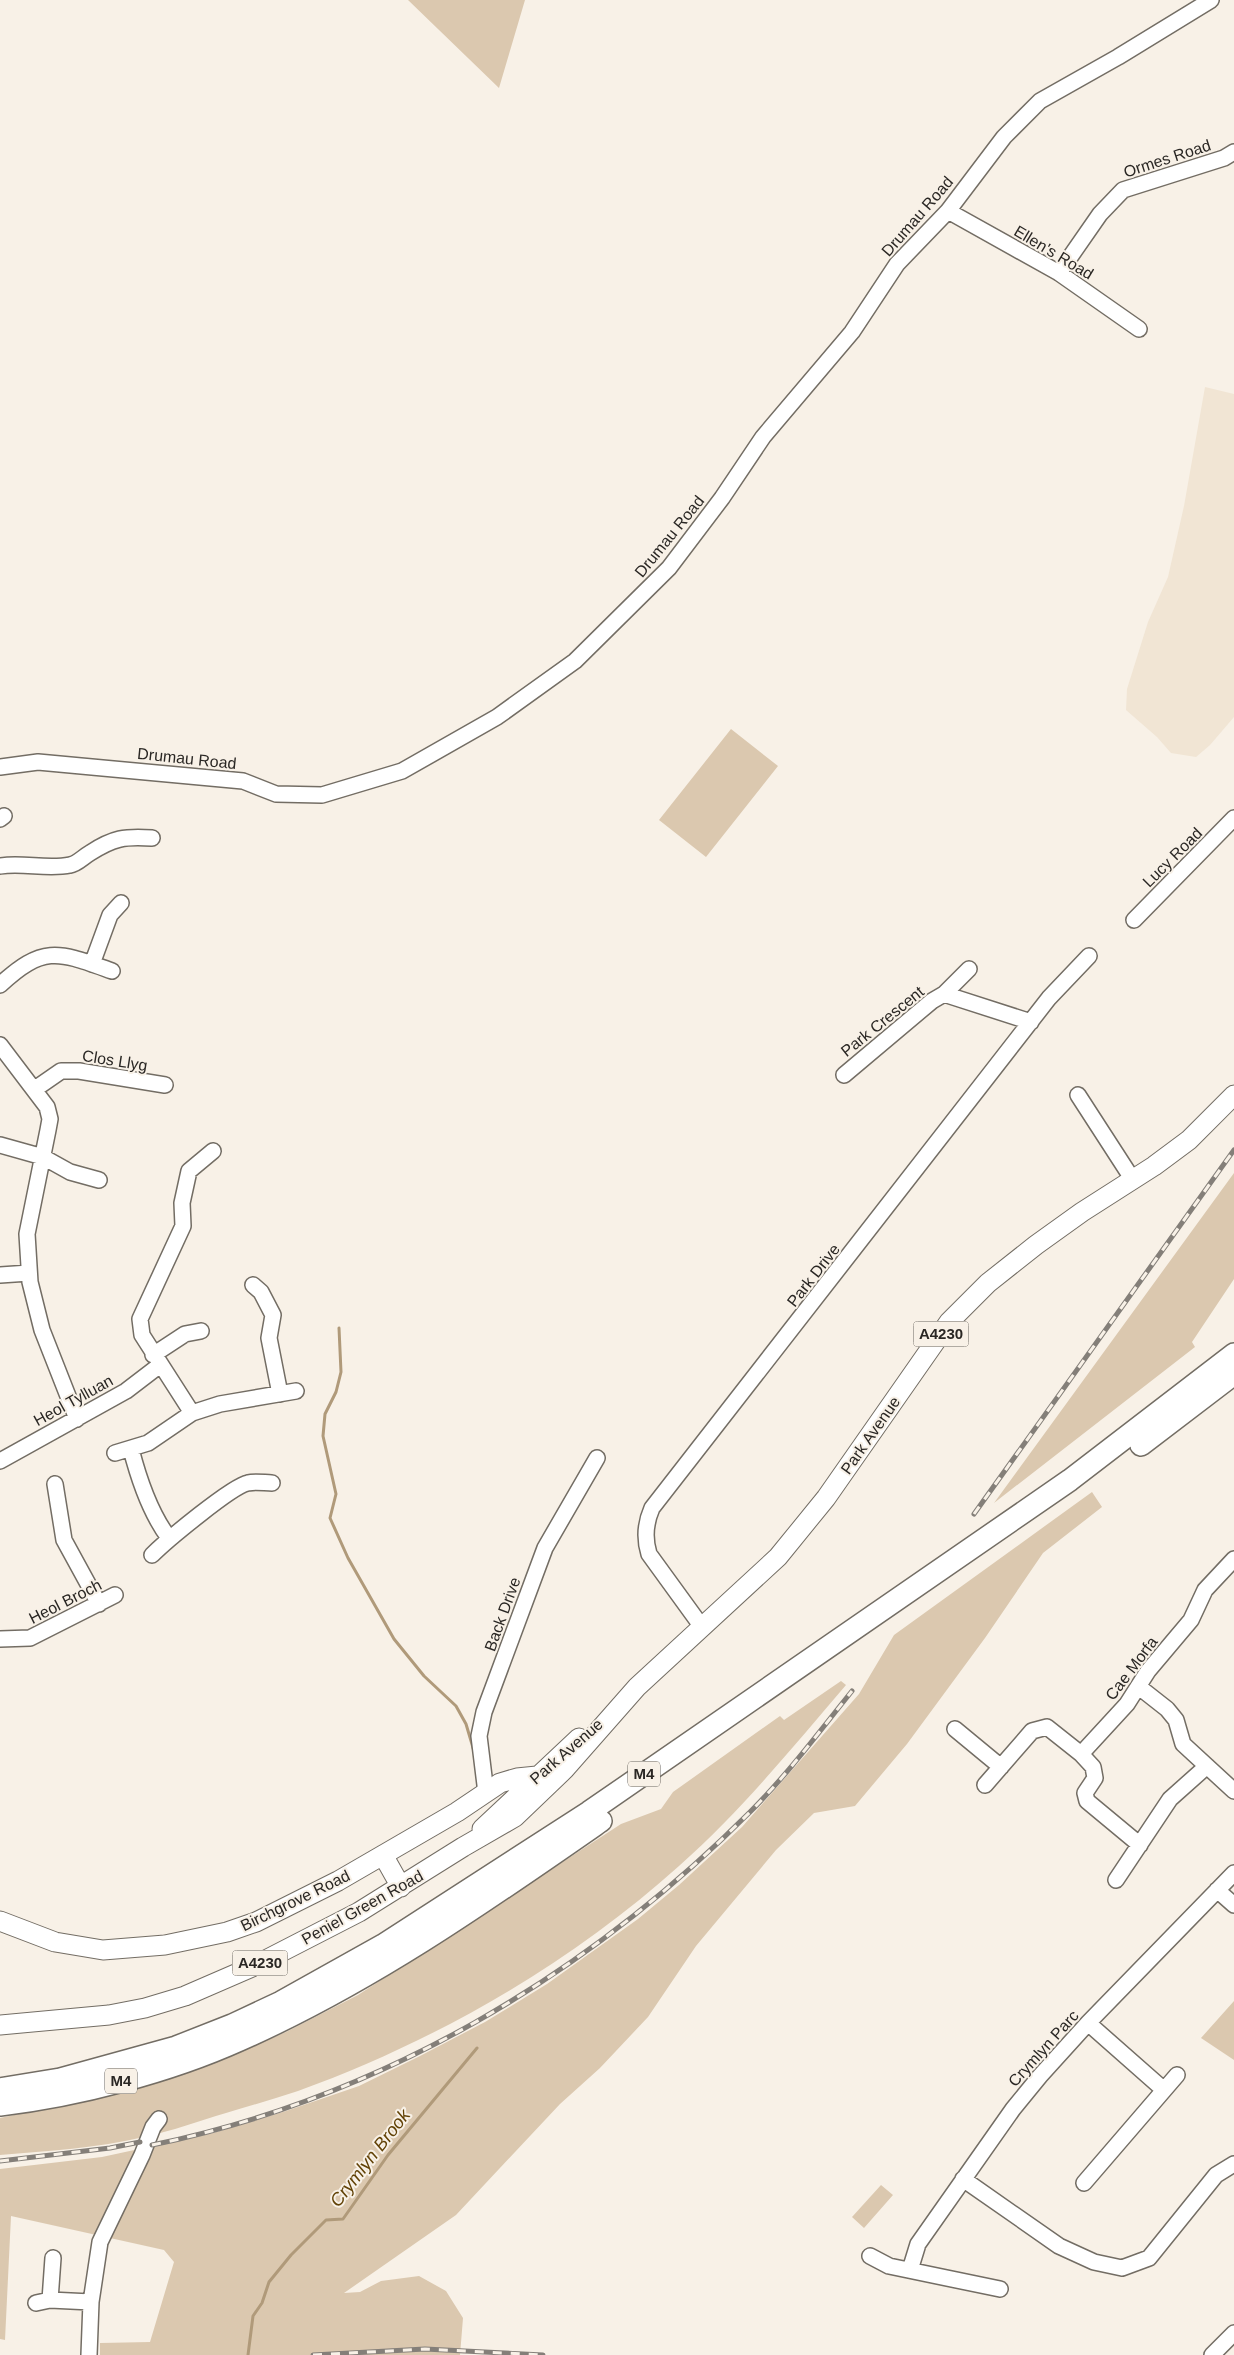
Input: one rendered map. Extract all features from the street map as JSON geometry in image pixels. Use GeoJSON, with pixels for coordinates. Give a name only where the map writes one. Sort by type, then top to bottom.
{"type":"FeatureCollection","features":[{"type":"Feature","properties":{"kind":"highway","name":"M4"},"geometry":{"type":"LineString","coordinates":[[0,2089],[60,2079],[176,2047],[232,2025],[281,2002],[383,1945],[589,1812],[1070,1480],[1234,1354]]}},
{"type":"Feature","properties":{"kind":"highway","name":"M4"},"geometry":{"type":"LineString","coordinates":[[0,2105],[65,2095],[181,2062],[238,2042],[342,1989],[447,1925],[1087,1486],[1234,1374]]}},
{"type":"Feature","properties":{"kind":"main road","name":"A4230"},"geometry":{"type":"LineString","coordinates":[[1133,1180],[1189,1140],[1234,1095]]}},
{"type":"Feature","properties":{"kind":"main road","name":"Park Avenue"},"geometry":{"type":"LineString","coordinates":[[539,1784],[589,1743],[619,1706],[778,1557],[797,1536],[885,1415],[949,1322],[988,1283],[1036,1244],[1133,1180]]}},
{"type":"Feature","properties":{"kind":"main road","name":"Birchgrove Road"},"geometry":{"type":"LineString","coordinates":[[0,1921],[55,1942],[102,1950],[198,1940],[263,1919],[338,1881],[509,1780],[539,1784]]}},
{"type":"Feature","properties":{"kind":"main road"},"geometry":{"type":"LineString","coordinates":[[486,1793],[497,1790],[515,1796],[530,1796],[539,1784]]}},
{"type":"Feature","properties":{"kind":"main road","name":"Peniel Green Road"},"geometry":{"type":"LineString","coordinates":[[0,2024],[109,2015],[145,2008],[186,1996],[252,1967],[359,1912],[462,1847],[515,1817],[539,1784]]}},
{"type":"Feature","properties":{"kind":"main road","name":"Peniel Green Road"},"geometry":{"type":"LineString","coordinates":[[462,1847],[515,1796]]}},
{"type":"Feature","properties":{"kind":"main road"},"geometry":{"type":"LineString","coordinates":[[383,1855],[401,1887]]}},
{"type":"Feature","properties":{"kind":"street","name":"Drumau Road"},"geometry":{"type":"LineString","coordinates":[[0,768],[47,763],[242,781],[276,794],[322,796],[402,771],[497,717],[574,661],[669,568],[697,528],[722,498],[763,438],[852,332],[896,264],[948,211],[1004,137],[1040,101],[1118,57],[1211,0]]}},
{"type":"Feature","properties":{"kind":"street","name":"Ormes Road"},"geometry":{"type":"LineString","coordinates":[[1059,273],[1100,214],[1123,190],[1224,158],[1234,152]]}},
{"type":"Feature","properties":{"kind":"street","name":"Ellen's Road"},"geometry":{"type":"LineString","coordinates":[[948,211],[1059,273],[1139,328]]}},
{"type":"Feature","properties":{"kind":"street","name":"Lucy Road"},"geometry":{"type":"LineString","coordinates":[[1134,920],[1234,818]]}},
{"type":"Feature","properties":{"kind":"street"},"geometry":{"type":"LineString","coordinates":[[0,866],[10,864],[57,867],[73,865],[107,842],[128,836],[152,838]]}},
{"type":"Feature","properties":{"kind":"street"},"geometry":{"type":"LineString","coordinates":[[92,964],[110,915],[121,902]]}},
{"type":"Feature","properties":{"kind":"street"},"geometry":{"type":"LineString","coordinates":[[0,985],[20,966],[45,956],[70,956],[112,971]]}},
{"type":"Feature","properties":{"kind":"street","name":"Park Drive"},"geometry":{"type":"LineString","coordinates":[[702,1627],[649,1554],[646,1542],[646,1527],[652,1508],[1049,998],[1089,956]]}},
{"type":"Feature","properties":{"kind":"street","name":"Park Crescent"},"geometry":{"type":"LineString","coordinates":[[844,1075],[932,1001],[944,994],[969,970]]}},
{"type":"Feature","properties":{"kind":"street","name":"Park Crescent"},"geometry":{"type":"LineString","coordinates":[[944,994],[1031,1022]]}},
{"type":"Feature","properties":{"kind":"street"},"geometry":{"type":"LineString","coordinates":[[0,1045],[35,1089],[47,1107],[50,1119],[27,1234],[29,1273],[42,1330],[77,1419]]}},
{"type":"Feature","properties":{"kind":"street","name":"Clos Llyg"},"geometry":{"type":"LineString","coordinates":[[35,1089],[61,1071],[79,1071],[165,1085]]}},
{"type":"Feature","properties":{"kind":"street"},"geometry":{"type":"LineString","coordinates":[[1078,1095],[1133,1180]]}},
{"type":"Feature","properties":{"kind":"street"},"geometry":{"type":"LineString","coordinates":[[0,1145],[43,1157],[70,1172],[99,1180]]}},
{"type":"Feature","properties":{"kind":"street"},"geometry":{"type":"LineString","coordinates":[[192,1413],[142,1335],[140,1319],[182,1226],[182,1203],[188,1172],[213,1151]]}},
{"type":"Feature","properties":{"kind":"street"},"geometry":{"type":"LineString","coordinates":[[0,1275],[29,1273]]}},
{"type":"Feature","properties":{"kind":"street"},"geometry":{"type":"LineString","coordinates":[[252,1285],[261,1292],[273,1315],[269,1338],[280,1394]]}},
{"type":"Feature","properties":{"kind":"street","name":"Heol Tylluan"},"geometry":{"type":"LineString","coordinates":[[0,1461],[126,1391],[185,1334],[201,1331]]}},
{"type":"Feature","properties":{"kind":"street"},"geometry":{"type":"LineString","coordinates":[[115,1453],[148,1442],[192,1413],[220,1404],[296,1391]]}},
{"type":"Feature","properties":{"kind":"street"},"geometry":{"type":"LineString","coordinates":[[131,1449],[138,1479],[162,1528],[169,1538]]}},
{"type":"Feature","properties":{"kind":"street","name":"Back Drive"},"geometry":{"type":"LineString","coordinates":[[486,1793],[479,1736],[484,1712],[545,1548],[597,1458]]}},
{"type":"Feature","properties":{"kind":"street"},"geometry":{"type":"LineString","coordinates":[[152,1555],[169,1538],[235,1489],[248,1483],[272,1483]]}},
{"type":"Feature","properties":{"kind":"street"},"geometry":{"type":"LineString","coordinates":[[55,1484],[64,1540],[99,1604]]}},
{"type":"Feature","properties":{"kind":"street","name":"Cae Morfa"},"geometry":{"type":"LineString","coordinates":[[1080,1754],[1128,1704],[1148,1672],[1191,1620],[1205,1590],[1234,1559]]}},
{"type":"Feature","properties":{"kind":"street","name":"Heol Broch"},"geometry":{"type":"LineString","coordinates":[[0,1639],[30,1638],[115,1595]]}},
{"type":"Feature","properties":{"kind":"street"},"geometry":{"type":"LineString","coordinates":[[1139,1686],[1167,1709],[1176,1720],[1183,1744],[1234,1791]]}},
{"type":"Feature","properties":{"kind":"street"},"geometry":{"type":"LineString","coordinates":[[985,1785],[1032,1731],[1047,1727],[1093,1767],[1095,1778],[1084,1797],[1140,1845]]}},
{"type":"Feature","properties":{"kind":"street"},"geometry":{"type":"LineString","coordinates":[[955,1729],[1001,1767]]}},
{"type":"Feature","properties":{"kind":"street"},"geometry":{"type":"LineString","coordinates":[[1116,1880],[1170,1799],[1206,1766]]}},
{"type":"Feature","properties":{"kind":"street","name":"Crymlyn Parc"},"geometry":{"type":"LineString","coordinates":[[910,2270],[918,2244],[1013,2109],[1088,2023],[1234,1873]]}},
{"type":"Feature","properties":{"kind":"street"},"geometry":{"type":"LineString","coordinates":[[1217,1890],[1234,1905]]}},
{"type":"Feature","properties":{"kind":"street"},"geometry":{"type":"LineString","coordinates":[[1088,2023],[1164,2090]]}},
{"type":"Feature","properties":{"kind":"street"},"geometry":{"type":"LineString","coordinates":[[1084,2183],[1177,2075]]}},
{"type":"Feature","properties":{"kind":"street"},"geometry":{"type":"LineString","coordinates":[[89,2355],[91,2302],[100,2242],[159,2119]]}},
{"type":"Feature","properties":{"kind":"street"},"geometry":{"type":"LineString","coordinates":[[963,2179],[1059,2246],[1094,2262],[1122,2268],[1149,2258],[1216,2175],[1234,2164]]}},
{"type":"Feature","properties":{"kind":"street"},"geometry":{"type":"LineString","coordinates":[[870,2256],[889,2266],[1000,2289]]}},
{"type":"Feature","properties":{"kind":"street"},"geometry":{"type":"LineString","coordinates":[[53,2258],[43,2301],[91,2302]]}},
{"type":"Feature","properties":{"kind":"street"},"geometry":{"type":"LineString","coordinates":[[1212,2355],[1234,2333]]}},
{"type":"Feature","properties":{"kind":"shaded area"},"geometry":{"type":"Polygon","coordinates":[[[408,0],[525,0],[499,88],[408,0]]]}},
{"type":"Feature","properties":{"kind":"shaded area"},"geometry":{"type":"Polygon","coordinates":[[[1205,387],[1234,394],[1234,717],[1210,745],[1196,757],[1171,753],[1157,737],[1126,710],[1127,689],[1148,622],[1168,577],[1184,506],[1205,387]]]}},
{"type":"Feature","properties":{"kind":"shaded area"},"geometry":{"type":"Polygon","coordinates":[[[731,729],[778,766],[706,857],[659,820],[731,729]]]}},
{"type":"Feature","properties":{"kind":"shaded area"},"geometry":{"type":"Polygon","coordinates":[[[1234,1173],[1234,1279],[1192,1342],[1195,1347],[994,1503],[1234,1173]]]}},
{"type":"Feature","properties":{"kind":"shaded area"},"geometry":{"type":"Polygon","coordinates":[[[1092,1492],[1102,1507],[1043,1553],[985,1638],[907,1744],[855,1806],[814,1813],[776,1850],[696,1946],[648,2017],[600,2068],[560,2104],[456,2215],[344,2293],[360,2292],[381,2281],[419,2276],[446,2291],[463,2318],[460,2355],[100,2355],[100,2343],[150,2342],[174,2262],[164,2250],[11,2216],[5,2340],[0,2339],[0,2169],[102,2157],[213,2133],[286,2111],[359,2086],[485,2022],[547,1984],[638,1919],[679,1885],[742,1827],[859,1694],[894,1635],[1092,1492]]]}},
{"type":"Feature","properties":{"kind":"shaded area"},"geometry":{"type":"Polygon","coordinates":[[[841,1681],[846,1685],[766,1778],[724,1823],[679,1866],[637,1902],[547,1967],[450,2024],[400,2049],[298,2091],[175,2129],[108,2144],[0,2155],[0,2118],[130,2090],[214,2063],[286,2032],[358,1995],[621,1824],[661,1809],[673,1792],[780,1716],[784,1720],[841,1681]]]}},
{"type":"Feature","properties":{"kind":"shaded area"},"geometry":{"type":"Polygon","coordinates":[[[1234,2001],[1234,2060],[1201,2038],[1234,2001]]]}},
{"type":"Feature","properties":{"kind":"shaded area"},"geometry":{"type":"Polygon","coordinates":[[[881,2185],[893,2195],[864,2228],[852,2217],[881,2185]]]}},
{"type":"Feature","properties":{"kind":"waterway"},"geometry":{"type":"LineString","coordinates":[[339,1328],[341,1372],[336,1392],[325,1414],[323,1436],[336,1494],[330,1518],[348,1558],[394,1639],[424,1676],[456,1706],[466,1724],[474,1751]]}},
{"type":"Feature","properties":{"kind":"waterway","name":"Crymlyn Brook"},"geometry":{"type":"LineString","coordinates":[[248,2355],[253,2316],[262,2303],[269,2282],[291,2255],[326,2220],[343,2219],[388,2155],[477,2048]]}},
{"type":"Feature","properties":{"kind":"railway"},"geometry":{"type":"LineString","coordinates":[[974,1514],[1234,1150]]}},
{"type":"Feature","properties":{"kind":"railway"},"geometry":{"type":"LineString","coordinates":[[152,2145],[236,2124],[319,2096],[398,2062],[475,2022],[549,1977],[619,1927],[687,1871],[750,1812],[790,1768],[852,1691]]}},
{"type":"Feature","properties":{"kind":"railway"},"geometry":{"type":"LineString","coordinates":[[0,2161],[110,2148],[140,2142]]}},
{"type":"Feature","properties":{"kind":"railway"},"geometry":{"type":"LineString","coordinates":[[313,2355],[425,2349],[543,2355]]}}]}
